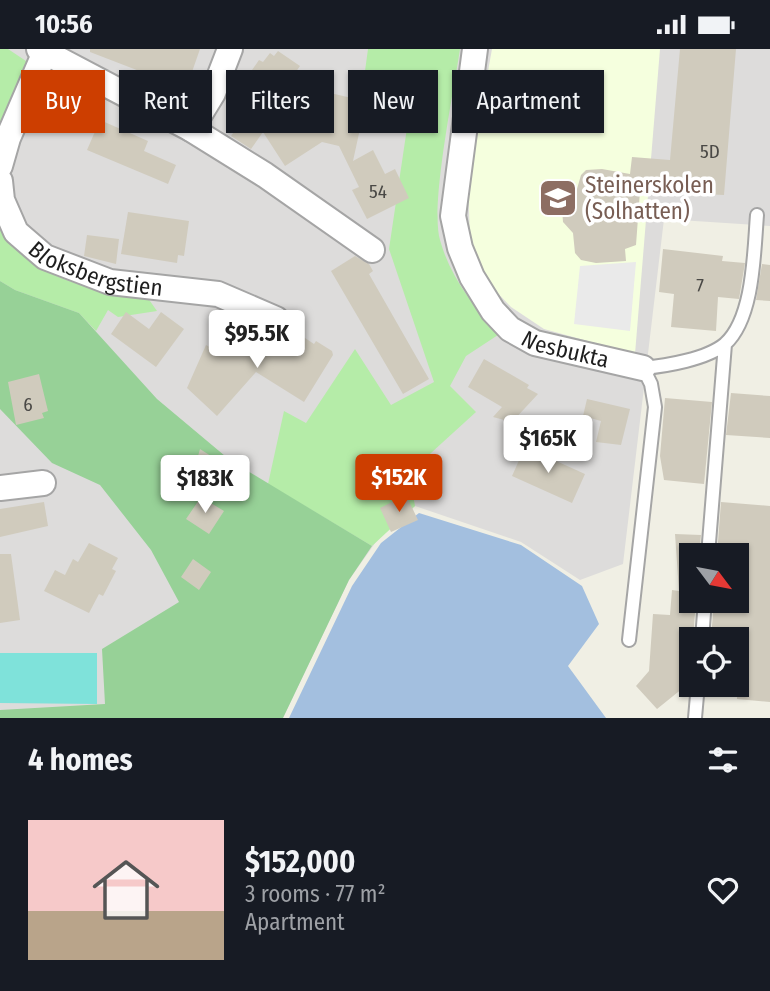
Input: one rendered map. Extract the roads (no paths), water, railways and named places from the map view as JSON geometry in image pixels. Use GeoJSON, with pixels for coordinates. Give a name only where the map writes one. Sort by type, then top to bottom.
{"type":"FeatureCollection","features":[{"type":"Feature","properties":{"kind":"street"},"geometry":{"type":"LineString","coordinates":[[212,96],[230,49]]}},
{"type":"Feature","properties":{"kind":"street","name":"Nesbukta"},"geometry":{"type":"LineString","coordinates":[[475,49],[453,216],[460,248],[472,277],[493,311],[510,329],[535,343],[643,368]]}},
{"type":"Feature","properties":{"kind":"street"},"geometry":{"type":"LineString","coordinates":[[0,166],[42,50],[119,91]]}},
{"type":"Feature","properties":{"kind":"street"},"geometry":{"type":"LineString","coordinates":[[197,133],[275,182],[372,250]]}},
{"type":"Feature","properties":{"kind":"street","name":"Bloksbergstien"},"geometry":{"type":"LineString","coordinates":[[0,181],[2,200],[16,232],[45,257],[110,282],[218,294],[243,302],[276,319]]}},
{"type":"Feature","properties":{"kind":"street"},"geometry":{"type":"LineString","coordinates":[[0,488],[43,483]]}},
{"type":"Feature","properties":{"kind":"lane"},"geometry":{"type":"LineString","coordinates":[[709,543],[724,344],[738,323],[752,281],[757,215]]}},
{"type":"Feature","properties":{"kind":"lane"},"geometry":{"type":"LineString","coordinates":[[629,640],[655,407],[651,384],[643,368],[685,361],[724,344]]}},
{"type":"Feature","properties":{"kind":"lane"},"geometry":{"type":"LineString","coordinates":[[695,718],[697,697]]}},
{"type":"Feature","properties":{"kind":"place","name":"Steinerskolen (Solhatten)"},"geometry":{"type":"Point","coordinates":[558,198]}}]}
